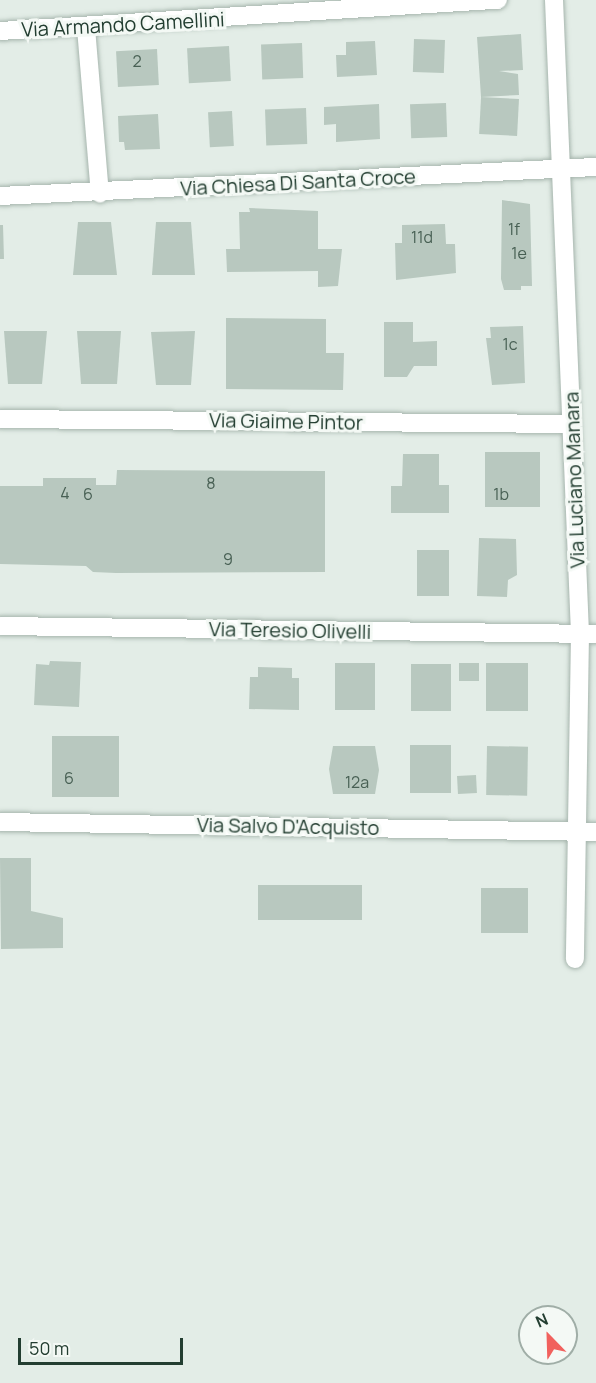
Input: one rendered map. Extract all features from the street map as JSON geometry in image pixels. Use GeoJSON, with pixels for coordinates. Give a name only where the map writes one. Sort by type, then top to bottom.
{"type":"FeatureCollection","features":[{"type":"Feature","properties":{"kind":"street","name":"Via Armando Camellini"},"geometry":{"type":"LineString","coordinates":[[0,31],[86,28],[498,0]]}},
{"type":"Feature","properties":{"kind":"street","name":"Via Luciano Manara"},"geometry":{"type":"LineString","coordinates":[[554,0],[564,167],[571,424],[588,634],[577,832],[575,959]]}},
{"type":"Feature","properties":{"kind":"street"},"geometry":{"type":"LineString","coordinates":[[86,28],[100,193]]}},
{"type":"Feature","properties":{"kind":"street","name":"Via Chiesa Di Santa Croce"},"geometry":{"type":"LineString","coordinates":[[0,196],[100,193],[596,166]]}},
{"type":"Feature","properties":{"kind":"street","name":"Via Giaime Pintor"},"geometry":{"type":"LineString","coordinates":[[0,419],[571,424]]}},
{"type":"Feature","properties":{"kind":"street","name":"Via Teresio Olivelli"},"geometry":{"type":"LineString","coordinates":[[0,626],[588,634]]}},
{"type":"Feature","properties":{"kind":"street","name":"Via Salvo D'Acquisto"},"geometry":{"type":"LineString","coordinates":[[0,822],[596,832]]}},
{"type":"Feature","properties":{"kind":"building"},"geometry":{"type":"Polygon","coordinates":[[[521,34],[523,70],[499,71],[518,74],[519,95],[481,97],[477,37],[521,34]]]}},
{"type":"Feature","properties":{"kind":"building"},"geometry":{"type":"Polygon","coordinates":[[[414,39],[445,40],[444,73],[413,72],[414,39]]]}},
{"type":"Feature","properties":{"kind":"building"},"geometry":{"type":"Polygon","coordinates":[[[375,41],[377,75],[337,77],[336,55],[346,55],[346,42],[375,41]]]}},
{"type":"Feature","properties":{"kind":"building"},"geometry":{"type":"Polygon","coordinates":[[[302,43],[303,78],[262,79],[261,44],[302,43]]]}},
{"type":"Feature","properties":{"kind":"building"},"geometry":{"type":"Polygon","coordinates":[[[229,46],[231,81],[189,83],[187,48],[229,46]]]}},
{"type":"Feature","properties":{"kind":"building"},"geometry":{"type":"Polygon","coordinates":[[[157,49],[159,85],[118,87],[116,51],[157,49]]]}},
{"type":"Feature","properties":{"kind":"building"},"geometry":{"type":"Polygon","coordinates":[[[481,97],[519,99],[517,136],[479,134],[481,97]]]}},
{"type":"Feature","properties":{"kind":"building"},"geometry":{"type":"Polygon","coordinates":[[[446,103],[447,137],[411,138],[410,104],[446,103]]]}},
{"type":"Feature","properties":{"kind":"building"},"geometry":{"type":"Polygon","coordinates":[[[379,104],[380,139],[336,142],[336,124],[324,125],[324,107],[379,104]]]}},
{"type":"Feature","properties":{"kind":"building"},"geometry":{"type":"Polygon","coordinates":[[[306,108],[307,144],[266,145],[265,109],[306,108]]]}},
{"type":"Feature","properties":{"kind":"building"},"geometry":{"type":"Polygon","coordinates":[[[232,111],[234,146],[210,147],[208,112],[232,111]]]}},
{"type":"Feature","properties":{"kind":"building"},"geometry":{"type":"Polygon","coordinates":[[[158,114],[160,149],[125,150],[124,142],[119,142],[118,116],[158,114]]]}},
{"type":"Feature","properties":{"kind":"building"},"geometry":{"type":"Polygon","coordinates":[[[502,200],[530,204],[532,286],[521,286],[521,290],[504,290],[501,279],[502,200]]]}},
{"type":"Feature","properties":{"kind":"building"},"geometry":{"type":"Polygon","coordinates":[[[249,208],[318,211],[318,249],[342,249],[338,286],[318,287],[318,271],[227,272],[226,249],[240,249],[239,212],[250,212],[249,208]]]}},
{"type":"Feature","properties":{"kind":"building"},"geometry":{"type":"Polygon","coordinates":[[[78,222],[111,222],[117,275],[73,275],[78,222]]]}},
{"type":"Feature","properties":{"kind":"building"},"geometry":{"type":"Polygon","coordinates":[[[156,222],[191,222],[195,275],[152,275],[156,222]]]}},
{"type":"Feature","properties":{"kind":"building"},"geometry":{"type":"Polygon","coordinates":[[[445,224],[446,244],[455,244],[456,273],[396,280],[395,243],[402,243],[402,225],[445,224]]]}},
{"type":"Feature","properties":{"kind":"building"},"geometry":{"type":"Polygon","coordinates":[[[0,225],[3,225],[4,259],[0,259],[0,225]]]}},
{"type":"Feature","properties":{"kind":"building"},"geometry":{"type":"Polygon","coordinates":[[[226,318],[326,319],[326,353],[344,353],[343,390],[226,389],[226,318]]]}},
{"type":"Feature","properties":{"kind":"building"},"geometry":{"type":"Polygon","coordinates":[[[384,322],[413,322],[413,342],[437,341],[437,366],[414,366],[407,377],[384,377],[384,322]]]}},
{"type":"Feature","properties":{"kind":"building"},"geometry":{"type":"Polygon","coordinates":[[[523,326],[525,383],[492,385],[486,338],[491,338],[490,327],[523,326]]]}},
{"type":"Feature","properties":{"kind":"building"},"geometry":{"type":"Polygon","coordinates":[[[4,331],[47,331],[42,384],[8,384],[4,331]]]}},
{"type":"Feature","properties":{"kind":"building"},"geometry":{"type":"Polygon","coordinates":[[[77,331],[121,331],[117,384],[81,384],[77,331]]]}},
{"type":"Feature","properties":{"kind":"building"},"geometry":{"type":"Polygon","coordinates":[[[195,331],[191,385],[156,385],[151,332],[195,331]]]}},
{"type":"Feature","properties":{"kind":"building"},"geometry":{"type":"Polygon","coordinates":[[[485,452],[540,452],[540,507],[485,507],[485,452]]]}},
{"type":"Feature","properties":{"kind":"building"},"geometry":{"type":"Polygon","coordinates":[[[403,454],[439,454],[439,485],[449,485],[449,513],[391,513],[391,486],[402,486],[403,454]]]}},
{"type":"Feature","properties":{"kind":"building"},"geometry":{"type":"Polygon","coordinates":[[[117,470],[325,471],[325,572],[116,573],[93,572],[86,566],[0,564],[0,486],[43,486],[43,478],[96,478],[96,485],[116,485],[117,470]]]}},
{"type":"Feature","properties":{"kind":"building"},"geometry":{"type":"Polygon","coordinates":[[[479,538],[516,539],[517,575],[508,580],[507,597],[477,596],[479,538]]]}},
{"type":"Feature","properties":{"kind":"building"},"geometry":{"type":"Polygon","coordinates":[[[417,550],[449,550],[449,596],[417,596],[417,550]]]}},
{"type":"Feature","properties":{"kind":"building"},"geometry":{"type":"Polygon","coordinates":[[[50,661],[81,662],[79,707],[34,705],[36,664],[49,665],[50,661]]]}},
{"type":"Feature","properties":{"kind":"building"},"geometry":{"type":"Polygon","coordinates":[[[335,663],[375,663],[375,710],[335,710],[335,663]]]}},
{"type":"Feature","properties":{"kind":"building"},"geometry":{"type":"Polygon","coordinates":[[[459,663],[479,663],[479,681],[459,681],[459,663]]]}},
{"type":"Feature","properties":{"kind":"building"},"geometry":{"type":"Polygon","coordinates":[[[486,663],[528,663],[528,711],[486,711],[486,663]]]}},
{"type":"Feature","properties":{"kind":"building"},"geometry":{"type":"Polygon","coordinates":[[[411,664],[451,664],[451,711],[411,711],[411,664]]]}},
{"type":"Feature","properties":{"kind":"building"},"geometry":{"type":"Polygon","coordinates":[[[258,667],[292,668],[292,678],[299,678],[299,710],[249,709],[250,677],[258,677],[258,667]]]}},
{"type":"Feature","properties":{"kind":"building"},"geometry":{"type":"Polygon","coordinates":[[[52,736],[119,736],[119,797],[52,797],[52,736]]]}},
{"type":"Feature","properties":{"kind":"building"},"geometry":{"type":"Polygon","coordinates":[[[410,745],[451,745],[451,793],[410,793],[410,745]]]}},
{"type":"Feature","properties":{"kind":"building"},"geometry":{"type":"Polygon","coordinates":[[[333,746],[375,746],[379,770],[375,794],[333,794],[329,769],[333,746]]]}},
{"type":"Feature","properties":{"kind":"building"},"geometry":{"type":"Polygon","coordinates":[[[487,746],[528,747],[527,796],[486,795],[487,746]]]}},
{"type":"Feature","properties":{"kind":"building"},"geometry":{"type":"Polygon","coordinates":[[[476,775],[477,793],[458,794],[457,776],[476,775]]]}},
{"type":"Feature","properties":{"kind":"building"},"geometry":{"type":"Polygon","coordinates":[[[0,858],[31,858],[31,911],[63,918],[63,948],[1,949],[0,858]]]}},
{"type":"Feature","properties":{"kind":"building"},"geometry":{"type":"Polygon","coordinates":[[[258,885],[362,885],[362,920],[258,920],[258,885]]]}},
{"type":"Feature","properties":{"kind":"building"},"geometry":{"type":"Polygon","coordinates":[[[481,888],[528,888],[528,933],[481,933],[481,888]]]}}]}
